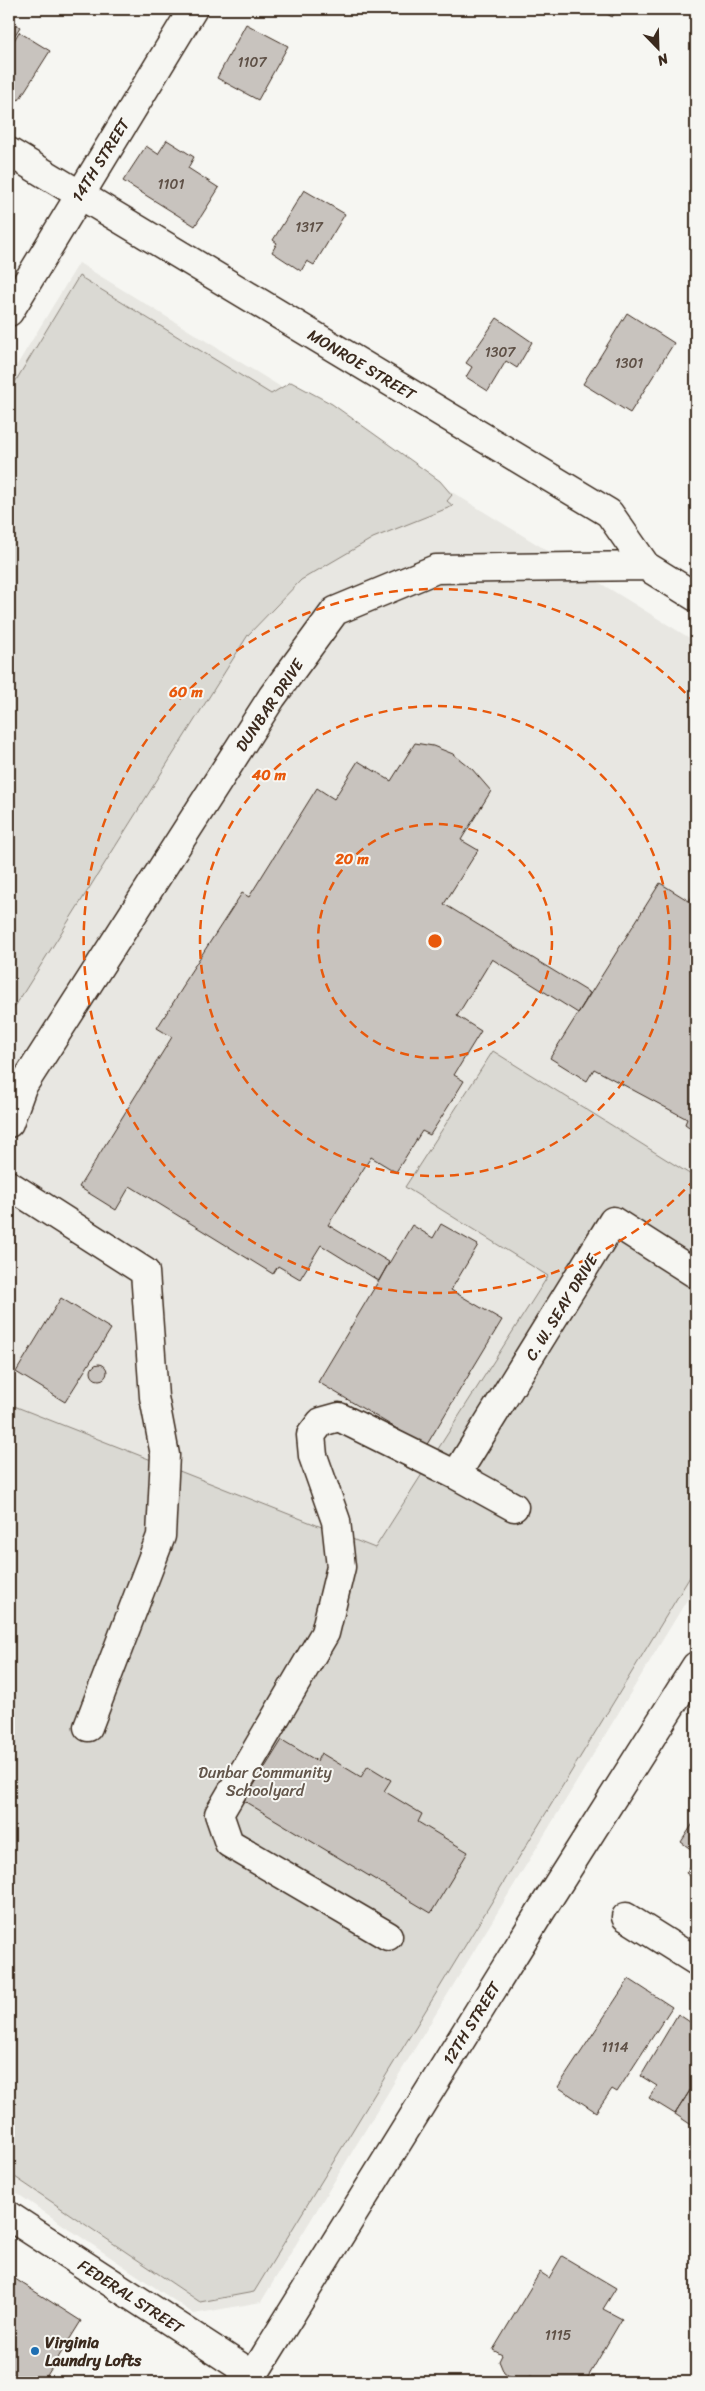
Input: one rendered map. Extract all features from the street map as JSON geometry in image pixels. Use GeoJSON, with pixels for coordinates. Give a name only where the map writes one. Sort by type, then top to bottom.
{"type":"FeatureCollection","features":[{"type":"Feature","properties":{"kind":"street","name":"14TH STREET"},"geometry":{"type":"LineString","coordinates":[[9,312],[193,9]]}},
{"type":"Feature","properties":{"kind":"street","name":"MONROE STREET"},"geometry":{"type":"LineString","coordinates":[[9,152],[609,513],[646,566],[696,597]]}},
{"type":"Feature","properties":{"kind":"street","name":"DUNBAR DRIVE"},"geometry":{"type":"LineString","coordinates":[[9,1124],[22,1087],[272,697],[335,611],[436,569],[646,566]]}},
{"type":"Feature","properties":{"kind":"street"},"geometry":{"type":"LineString","coordinates":[[9,1185],[145,1272],[154,1397],[165,1455],[160,1536],[88,1727]]}},
{"type":"Feature","properties":{"kind":"street","name":"C. W. SEAY DRIVE"},"geometry":{"type":"LineString","coordinates":[[456,1475],[613,1221],[696,1274]]}},
{"type":"Feature","properties":{"kind":"street"},"geometry":{"type":"LineString","coordinates":[[388,1936],[229,1843],[219,1814],[326,1633],[341,1567],[336,1521],[313,1456],[311,1435],[321,1422],[339,1417],[456,1475],[514,1507]]}},
{"type":"Feature","properties":{"kind":"street","name":"12TH STREET"},"geometry":{"type":"LineString","coordinates":[[251,2378],[533,1922],[696,1666]]}},
{"type":"Feature","properties":{"kind":"street"},"geometry":{"type":"LineString","coordinates":[[626,1917],[696,1961]]}},
{"type":"Feature","properties":{"kind":"street","name":"FEDERAL STREET"},"geometry":{"type":"LineString","coordinates":[[9,2216],[251,2378]]}},
{"type":"Feature","properties":{"kind":"shaded area"},"geometry":{"type":"Polygon","coordinates":[[[79,263],[696,642],[696,1585],[261,2302],[194,2314],[9,2188],[9,378],[79,263]]]}},
{"type":"Feature","properties":{"kind":"green space"},"geometry":{"type":"Polygon","coordinates":[[[79,276],[271,394],[291,382],[332,404],[440,481],[452,495],[447,501],[453,506],[373,538],[301,580],[248,635],[9,1016],[9,392],[79,276]]]}},
{"type":"Feature","properties":{"kind":"green space","name":"Dunbar Community Schoolyard"},"geometry":{"type":"Polygon","coordinates":[[[493,1051],[696,1178],[696,1567],[254,2292],[200,2302],[9,2173],[9,1404],[375,1548],[548,1276],[405,1187],[493,1051]]]}},
{"type":"Feature","properties":{"kind":"building"},"geometry":{"type":"Polygon","coordinates":[[[599,9],[618,9],[612,17],[599,9]]]}},
{"type":"Feature","properties":{"kind":"building"},"geometry":{"type":"Polygon","coordinates":[[[9,20],[20,27],[9,44],[9,20]]]}},
{"type":"Feature","properties":{"kind":"building"},"geometry":{"type":"Polygon","coordinates":[[[246,24],[288,46],[258,100],[217,78],[246,24]]]}},
{"type":"Feature","properties":{"kind":"building"},"geometry":{"type":"Polygon","coordinates":[[[19,32],[50,51],[19,100],[11,95],[9,99],[9,49],[19,32]]]}},
{"type":"Feature","properties":{"kind":"building"},"geometry":{"type":"Polygon","coordinates":[[[167,140],[194,157],[188,168],[219,188],[195,226],[123,181],[146,146],[158,154],[167,140]]]}},
{"type":"Feature","properties":{"kind":"building"},"geometry":{"type":"Polygon","coordinates":[[[304,190],[345,214],[314,265],[307,261],[301,271],[272,252],[277,243],[273,240],[304,190]]]}},
{"type":"Feature","properties":{"kind":"building"},"geometry":{"type":"Polygon","coordinates":[[[627,313],[674,343],[630,413],[583,384],[627,313]]]}},
{"type":"Feature","properties":{"kind":"building"},"geometry":{"type":"Polygon","coordinates":[[[497,318],[532,342],[517,368],[506,361],[488,391],[466,377],[472,367],[466,363],[497,318]]]}},
{"type":"Feature","properties":{"kind":"building"},"geometry":{"type":"Polygon","coordinates":[[[415,743],[433,746],[453,754],[472,769],[491,791],[461,840],[478,850],[444,904],[590,993],[578,1013],[492,959],[457,1016],[481,1031],[454,1075],[464,1081],[448,1107],[430,1135],[422,1131],[396,1172],[371,1157],[328,1225],[389,1262],[379,1281],[321,1245],[300,1279],[278,1266],[273,1274],[130,1186],[116,1210],[79,1187],[172,1037],[157,1028],[185,984],[184,982],[242,893],[249,897],[317,788],[334,799],[358,761],[391,781],[415,743]]]}},
{"type":"Feature","properties":{"kind":"building"},"geometry":{"type":"Polygon","coordinates":[[[660,883],[689,901],[696,890],[696,1132],[685,1124],[687,1119],[594,1069],[587,1081],[550,1058],[660,883]]]}},
{"type":"Feature","properties":{"kind":"building"},"geometry":{"type":"Polygon","coordinates":[[[441,1224],[478,1245],[451,1290],[502,1320],[426,1446],[318,1382],[412,1225],[433,1238],[441,1224]]]}},
{"type":"Feature","properties":{"kind":"building"},"geometry":{"type":"Polygon","coordinates":[[[61,1298],[111,1329],[65,1402],[16,1372],[61,1298]]]}},
{"type":"Feature","properties":{"kind":"building"},"geometry":{"type":"Polygon","coordinates":[[[99,1364],[107,1372],[99,1380],[91,1372],[99,1364]]]}},
{"type":"Feature","properties":{"kind":"building"},"geometry":{"type":"Polygon","coordinates":[[[282,1740],[317,1761],[321,1753],[361,1777],[368,1766],[391,1780],[384,1791],[422,1814],[418,1822],[468,1852],[431,1913],[244,1801],[282,1740]]]}},
{"type":"Feature","properties":{"kind":"building"},"geometry":{"type":"Polygon","coordinates":[[[696,1819],[696,1853],[681,1842],[696,1819]]]}},
{"type":"Feature","properties":{"kind":"building"},"geometry":{"type":"Polygon","coordinates":[[[696,1858],[696,1880],[686,1873],[696,1858]]]}},
{"type":"Feature","properties":{"kind":"building"},"geometry":{"type":"Polygon","coordinates":[[[629,1979],[672,2007],[617,2092],[612,2089],[596,2112],[558,2087],[629,1979]]]}},
{"type":"Feature","properties":{"kind":"building"},"geometry":{"type":"Polygon","coordinates":[[[678,2014],[696,2026],[696,2081],[675,2114],[649,2098],[657,2086],[641,2076],[678,2014]]]}},
{"type":"Feature","properties":{"kind":"building"},"geometry":{"type":"Polygon","coordinates":[[[696,2081],[696,2128],[675,2114],[696,2081]]]}},
{"type":"Feature","properties":{"kind":"building"},"geometry":{"type":"Polygon","coordinates":[[[562,2256],[616,2288],[603,2309],[622,2319],[585,2382],[542,2382],[531,2376],[516,2381],[504,2373],[499,2361],[502,2355],[493,2350],[540,2272],[549,2278],[562,2256]]]}},
{"type":"Feature","properties":{"kind":"building","name":"Virginia Laundry Lofts"},"geometry":{"type":"Polygon","coordinates":[[[9,2275],[81,2321],[43,2382],[9,2382],[9,2275]]]}},
{"type":"Feature","properties":{"kind":"place","name":"Virginia Laundry Lofts"},"geometry":{"type":"Point","coordinates":[35,2351]}}]}
